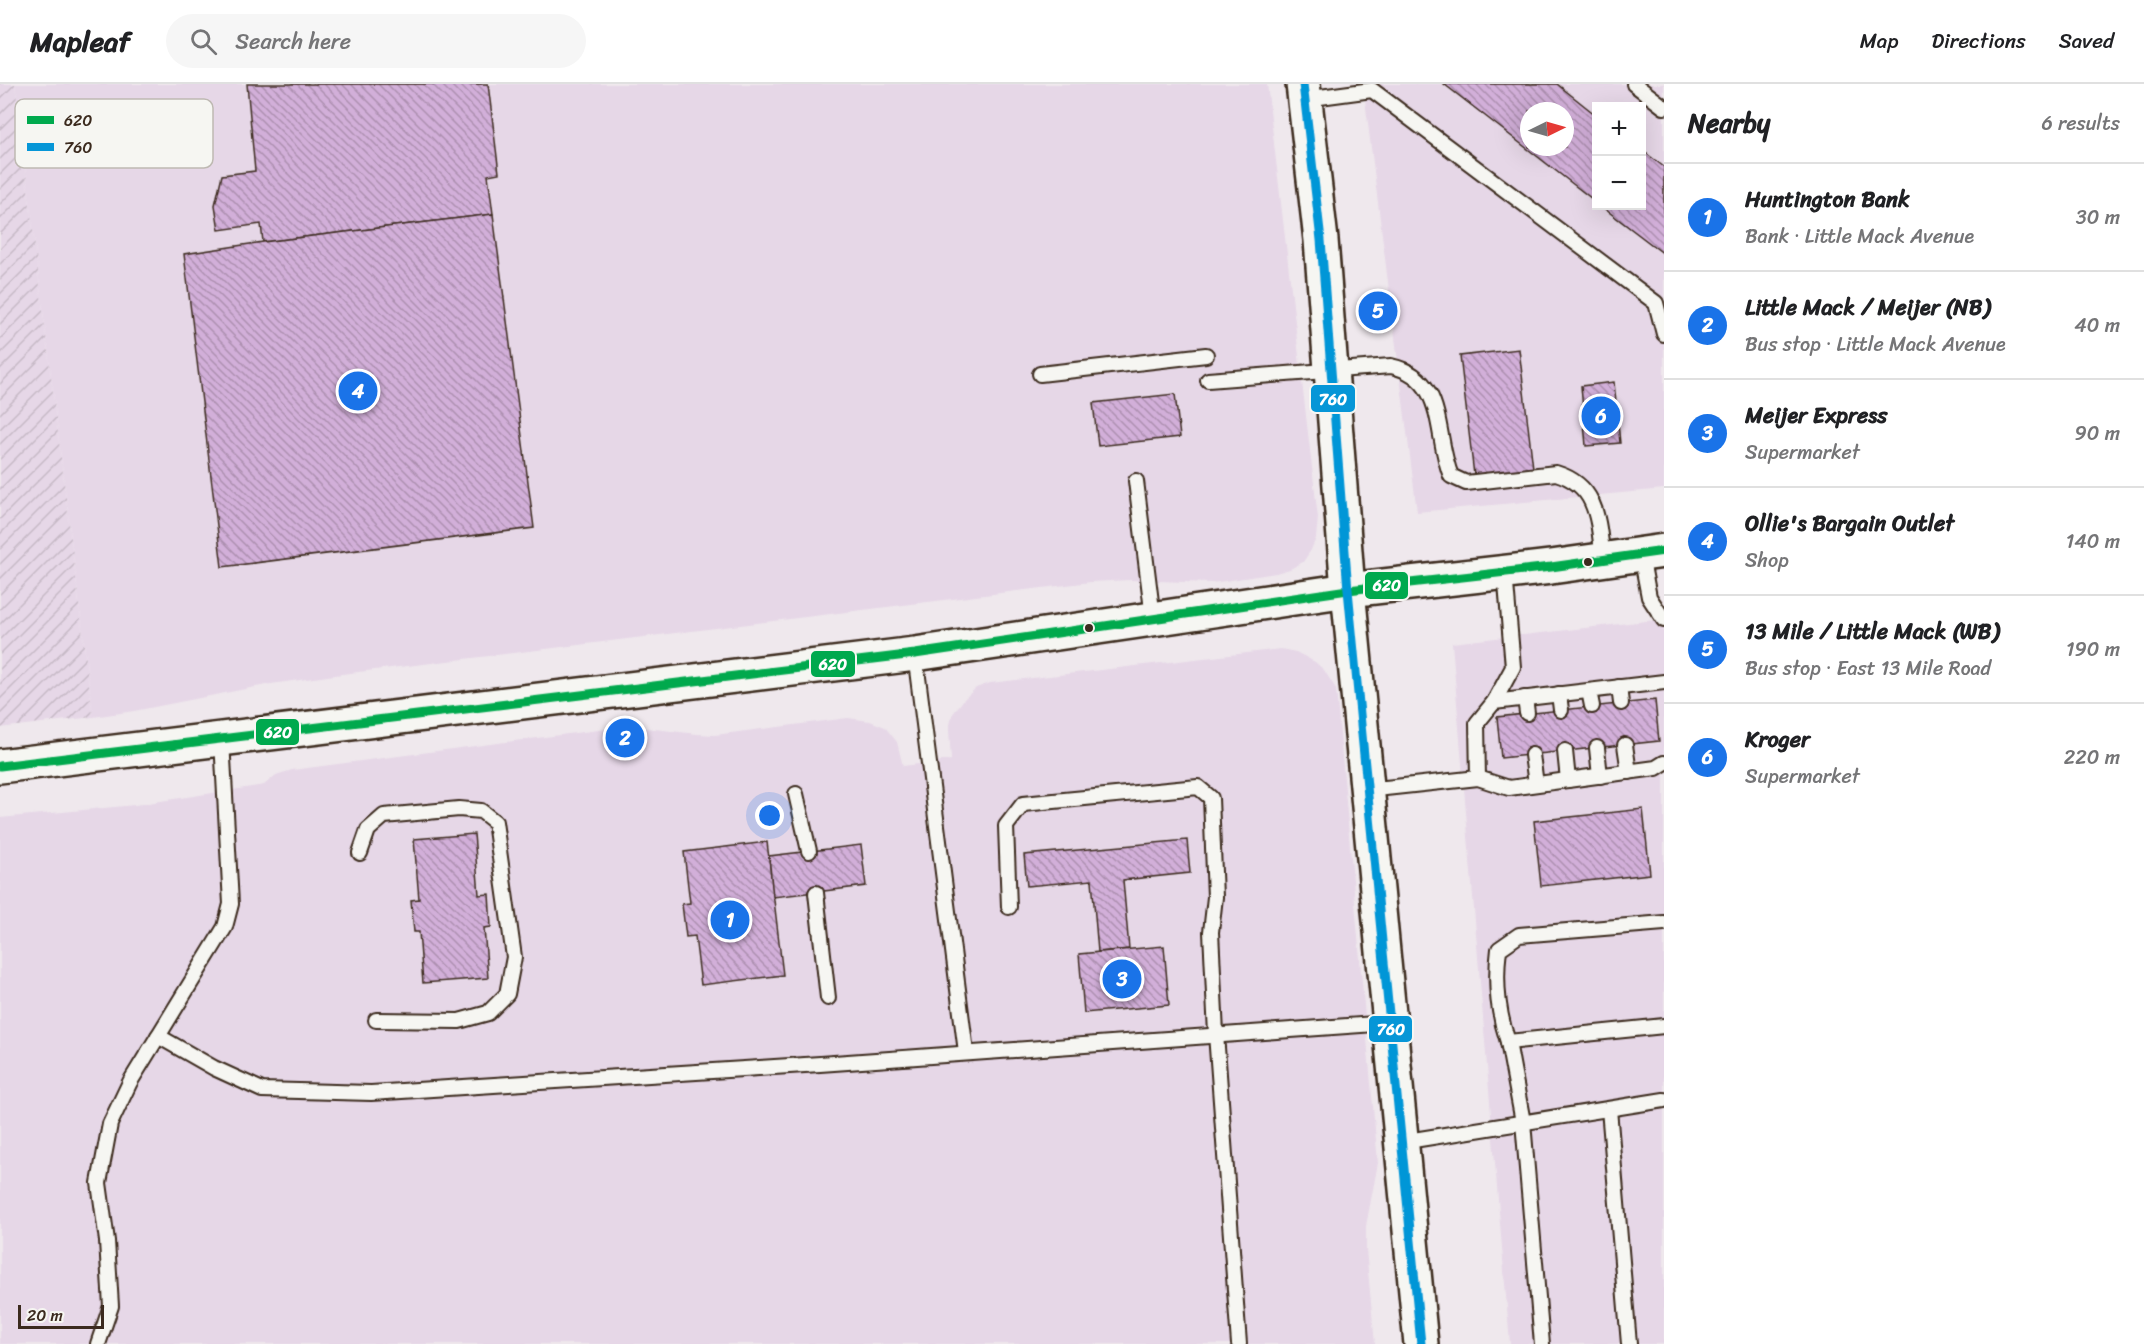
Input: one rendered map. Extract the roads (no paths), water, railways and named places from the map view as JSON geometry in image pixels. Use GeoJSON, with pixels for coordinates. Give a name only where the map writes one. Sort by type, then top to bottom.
{"type":"FeatureCollection","features":[{"type":"Feature","properties":{"kind":"main road"},"geometry":{"type":"LineString","coordinates":[[1304,92],[1321,240],[1348,590],[1421,1344]]}},
{"type":"Feature","properties":{"kind":"main road"},"geometry":{"type":"LineString","coordinates":[[0,766],[915,654],[1348,590],[1652,553]]}},
{"type":"Feature","properties":{"kind":"lane"},"geometry":{"type":"LineString","coordinates":[[1634,84],[1664,107]]}},
{"type":"Feature","properties":{"kind":"lane"},"geometry":{"type":"LineString","coordinates":[[1304,92],[1375,87],[1656,303],[1664,334]]}},
{"type":"Feature","properties":{"kind":"lane"},"geometry":{"type":"LineString","coordinates":[[1040,374],[1206,355]]}},
{"type":"Feature","properties":{"kind":"lane"},"geometry":{"type":"LineString","coordinates":[[1208,380],[1391,366],[1405,369],[1417,377],[1432,398],[1440,425],[1445,461],[1451,476],[1466,483],[1556,473],[1569,477],[1583,489],[1592,501],[1597,515],[1603,560]]}},
{"type":"Feature","properties":{"kind":"lane"},"geometry":{"type":"LineString","coordinates":[[1136,481],[1153,618]]}},
{"type":"Feature","properties":{"kind":"lane"},"geometry":{"type":"LineString","coordinates":[[1652,553],[1649,597],[1664,620]]}},
{"type":"Feature","properties":{"kind":"lane"},"geometry":{"type":"LineString","coordinates":[[1478,778],[1477,723],[1494,702],[1513,667],[1505,572]]}},
{"type":"Feature","properties":{"kind":"lane"},"geometry":{"type":"LineString","coordinates":[[915,654],[966,1052]]}},
{"type":"Feature","properties":{"kind":"lane"},"geometry":{"type":"LineString","coordinates":[[1494,702],[1664,682]]}},
{"type":"Feature","properties":{"kind":"lane"},"geometry":{"type":"LineString","coordinates":[[1619,687],[1621,704]]}},
{"type":"Feature","properties":{"kind":"lane"},"geometry":{"type":"LineString","coordinates":[[1589,691],[1592,706]]}},
{"type":"Feature","properties":{"kind":"lane"},"geometry":{"type":"LineString","coordinates":[[1559,694],[1561,710]]}},
{"type":"Feature","properties":{"kind":"lane"},"geometry":{"type":"LineString","coordinates":[[1525,698],[1527,713]]}},
{"type":"Feature","properties":{"kind":"lane"},"geometry":{"type":"LineString","coordinates":[[98,1344],[111,1306],[107,1241],[99,1183],[110,1124],[130,1082],[225,927],[231,904],[222,740]]}},
{"type":"Feature","properties":{"kind":"lane"},"geometry":{"type":"LineString","coordinates":[[1625,745],[1629,772]]}},
{"type":"Feature","properties":{"kind":"lane"},"geometry":{"type":"LineString","coordinates":[[1597,748],[1600,776]]}},
{"type":"Feature","properties":{"kind":"lane"},"geometry":{"type":"LineString","coordinates":[[1565,751],[1568,780]]}},
{"type":"Feature","properties":{"kind":"lane"},"geometry":{"type":"LineString","coordinates":[[1532,755],[1536,784]]}},
{"type":"Feature","properties":{"kind":"lane"},"geometry":{"type":"LineString","coordinates":[[1367,790],[1478,778],[1509,788],[1656,768],[1664,763]]}},
{"type":"Feature","properties":{"kind":"lane"},"geometry":{"type":"LineString","coordinates":[[1009,907],[1006,826],[1023,804],[1198,787],[1211,798],[1215,897],[1211,932],[1216,1034],[1239,1344]]}},
{"type":"Feature","properties":{"kind":"lane"},"geometry":{"type":"LineString","coordinates":[[796,794],[809,851]]}},
{"type":"Feature","properties":{"kind":"lane"},"geometry":{"type":"LineString","coordinates":[[360,853],[368,830],[384,816],[459,809],[481,811],[495,822],[514,957],[507,994],[488,1013],[459,1021],[376,1020]]}},
{"type":"Feature","properties":{"kind":"lane"},"geometry":{"type":"LineString","coordinates":[[816,893],[828,998]]}},
{"type":"Feature","properties":{"kind":"lane"},"geometry":{"type":"LineString","coordinates":[[1542,1344],[1523,1122],[1508,1042],[1503,1027],[1496,973],[1499,949],[1519,935],[1664,923]]}},
{"type":"Feature","properties":{"kind":"lane"},"geometry":{"type":"LineString","coordinates":[[158,1036],[214,1068],[262,1090],[371,1093],[820,1064],[1389,1023]]}},
{"type":"Feature","properties":{"kind":"lane"},"geometry":{"type":"LineString","coordinates":[[1508,1042],[1664,1026]]}},
{"type":"Feature","properties":{"kind":"lane"},"geometry":{"type":"LineString","coordinates":[[1401,1142],[1664,1100]]}},
{"type":"Feature","properties":{"kind":"lane"},"geometry":{"type":"LineString","coordinates":[[1609,1109],[1629,1344]]}},
{"type":"Feature","properties":{"kind":"place","name":"13 Mile / Little Mack (WB)"},"geometry":{"type":"Point","coordinates":[1378,311]}},
{"type":"Feature","properties":{"kind":"place","name":"Ollie's Bargain Outlet"},"geometry":{"type":"Point","coordinates":[358,391]}},
{"type":"Feature","properties":{"kind":"place","name":"Kroger"},"geometry":{"type":"Point","coordinates":[1601,416]}},
{"type":"Feature","properties":{"kind":"place","name":"Little Mack / Meijer (NB)"},"geometry":{"type":"Point","coordinates":[625,738]}},
{"type":"Feature","properties":{"kind":"place","name":"Huntington Bank"},"geometry":{"type":"Point","coordinates":[730,920]}},
{"type":"Feature","properties":{"kind":"place","name":"Meijer Express"},"geometry":{"type":"Point","coordinates":[1122,979]}}]}
